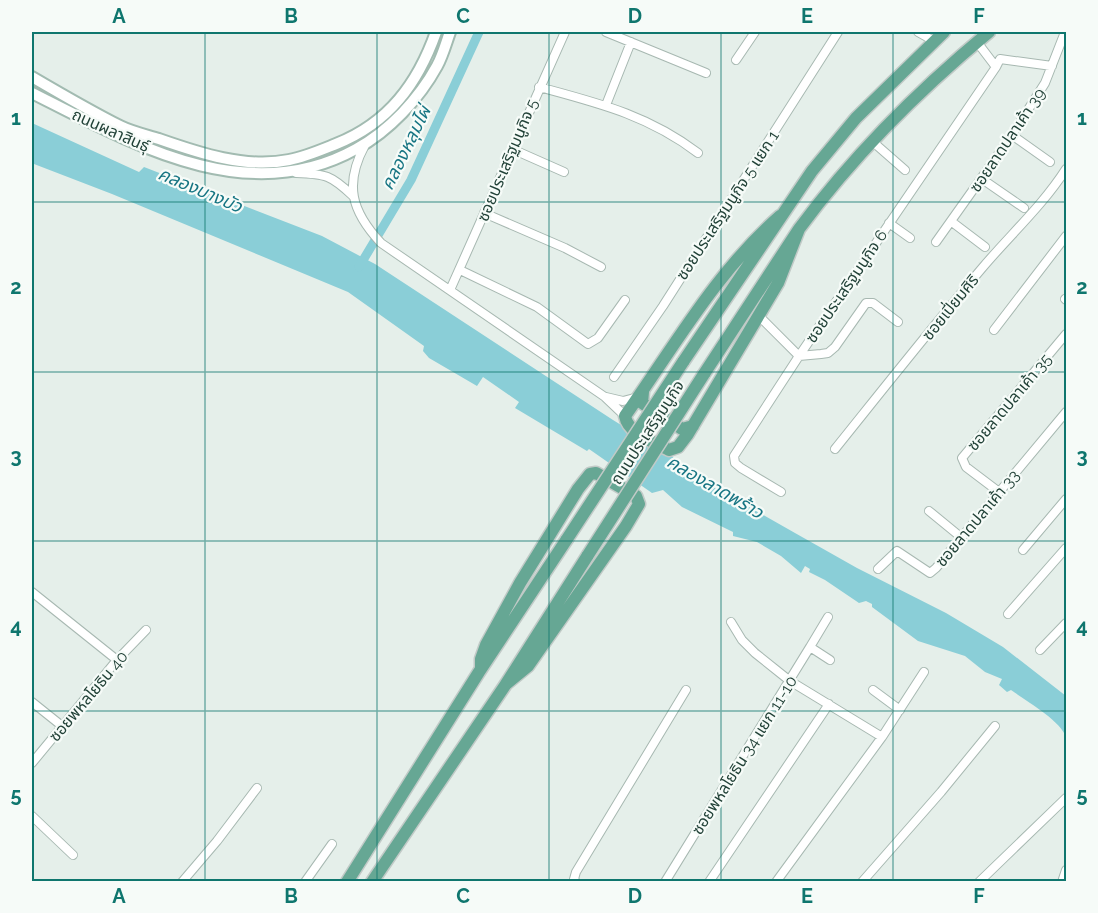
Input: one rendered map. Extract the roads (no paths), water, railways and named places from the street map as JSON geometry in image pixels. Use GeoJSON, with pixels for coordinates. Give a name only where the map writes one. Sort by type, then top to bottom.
{"type":"FeatureCollection","features":[{"type":"Feature","properties":{"kind":"main road","name":"ถนนผลาสินธุ์"},"geometry":{"type":"LineString","coordinates":[[32,77],[122,127],[162,140],[218,158],[250,162],[288,160],[352,137],[378,120],[406,93],[428,54],[436,32]]}},
{"type":"Feature","properties":{"kind":"main road","name":"ถนนผลาสินธุ์"},"geometry":{"type":"LineString","coordinates":[[32,93],[139,145],[198,165],[226,172],[263,175],[293,173],[334,162],[381,134],[415,99],[438,65],[450,32]]}},
{"type":"Feature","properties":{"kind":"main road"},"geometry":{"type":"LineString","coordinates":[[980,37],[989,32]]}},
{"type":"Feature","properties":{"kind":"main road","name":"ถนนประเสริฐมนูกิจ"},"geometry":{"type":"LineString","coordinates":[[346,882],[481,669],[780,216],[812,171],[856,118],[941,35]]}},
{"type":"Feature","properties":{"kind":"main road","name":"ถนนประเสริฐมนูกิจ"},"geometry":{"type":"LineString","coordinates":[[374,881],[506,684],[799,228],[834,184],[873,142],[980,37]]}},
{"type":"Feature","properties":{"kind":"main road"},"geometry":{"type":"LineString","coordinates":[[780,216],[756,238],[718,281],[625,416],[632,430],[669,450],[678,447],[693,426],[778,283],[799,228]]}},
{"type":"Feature","properties":{"kind":"main road"},"geometry":{"type":"LineString","coordinates":[[641,394],[642,403],[682,429],[693,426]]}},
{"type":"Feature","properties":{"kind":"main road"},"geometry":{"type":"LineString","coordinates":[[481,669],[481,659],[486,645],[520,584],[578,489],[590,474],[596,472],[636,496],[639,504],[626,526],[528,666],[506,684]]}},
{"type":"Feature","properties":{"kind":"street","name":"ซอยประเสริฐมนูกิจ 5"},"geometry":{"type":"LineString","coordinates":[[450,290],[565,32]]}},
{"type":"Feature","properties":{"kind":"street"},"geometry":{"type":"LineString","coordinates":[[606,32],[706,73]]}},
{"type":"Feature","properties":{"kind":"street"},"geometry":{"type":"LineString","coordinates":[[736,60],[755,32]]}},
{"type":"Feature","properties":{"kind":"street","name":"ซอยประเสริฐมนูกิจ 5 แยก 1"},"geometry":{"type":"LineString","coordinates":[[614,377],[663,306],[726,204],[838,32]]}},
{"type":"Feature","properties":{"kind":"street"},"geometry":{"type":"LineString","coordinates":[[918,32],[941,35]]}},
{"type":"Feature","properties":{"kind":"street","name":"ซอยลาดปลาเค้า 39"},"geometry":{"type":"LineString","coordinates":[[936,242],[1012,135],[1045,83],[1065,32]]}},
{"type":"Feature","properties":{"kind":"street"},"geometry":{"type":"LineString","coordinates":[[980,37],[996,67]]}},
{"type":"Feature","properties":{"kind":"street"},"geometry":{"type":"LineString","coordinates":[[606,105],[631,42]]}},
{"type":"Feature","properties":{"kind":"street"},"geometry":{"type":"LineString","coordinates":[[996,67],[1000,59],[1052,66]]}},
{"type":"Feature","properties":{"kind":"street","name":"ซอยประเสริฐมนูกิจ 6"},"geometry":{"type":"LineString","coordinates":[[781,492],[741,468],[735,463],[734,456],[799,356],[996,67]]}},
{"type":"Feature","properties":{"kind":"street"},"geometry":{"type":"LineString","coordinates":[[539,87],[606,105],[657,125],[698,153]]}},
{"type":"Feature","properties":{"kind":"street"},"geometry":{"type":"LineString","coordinates":[[1012,135],[1050,162]]}},
{"type":"Feature","properties":{"kind":"street"},"geometry":{"type":"LineString","coordinates":[[873,142],[905,171]]}},
{"type":"Feature","properties":{"kind":"street"},"geometry":{"type":"LineString","coordinates":[[353,196],[352,173],[364,145]]}},
{"type":"Feature","properties":{"kind":"street"},"geometry":{"type":"LineString","coordinates":[[512,149],[564,172]]}},
{"type":"Feature","properties":{"kind":"street","name":"ซอยเปี่ยมศิริ"},"geometry":{"type":"LineString","coordinates":[[835,449],[959,295],[997,250],[1026,221],[1066,169]]}},
{"type":"Feature","properties":{"kind":"street"},"geometry":{"type":"LineString","coordinates":[[293,173],[328,176],[337,180],[353,196],[364,221],[381,243],[393,253],[605,397],[625,416]]}},
{"type":"Feature","properties":{"kind":"street"},"geometry":{"type":"LineString","coordinates":[[981,179],[1024,208]]}},
{"type":"Feature","properties":{"kind":"street"},"geometry":{"type":"LineString","coordinates":[[484,213],[565,248],[601,267]]}},
{"type":"Feature","properties":{"kind":"street"},"geometry":{"type":"LineString","coordinates":[[952,222],[985,247]]}},
{"type":"Feature","properties":{"kind":"street"},"geometry":{"type":"LineString","coordinates":[[889,223],[910,238]]}},
{"type":"Feature","properties":{"kind":"street"},"geometry":{"type":"LineString","coordinates":[[994,330],[1066,236]]}},
{"type":"Feature","properties":{"kind":"street"},"geometry":{"type":"LineString","coordinates":[[460,270],[537,307],[588,344],[598,338],[626,300]]}},
{"type":"Feature","properties":{"kind":"street"},"geometry":{"type":"LineString","coordinates":[[759,316],[799,356],[828,353],[835,347],[866,303],[873,303],[898,322]]}},
{"type":"Feature","properties":{"kind":"street","name":"ซอยลาดปลาเค้า 35"},"geometry":{"type":"LineString","coordinates":[[999,492],[966,467],[962,458],[1066,334]]}},
{"type":"Feature","properties":{"kind":"street"},"geometry":{"type":"LineString","coordinates":[[605,397],[623,400],[641,394]]}},
{"type":"Feature","properties":{"kind":"street","name":"ซอยลาดปลาเค้า 33"},"geometry":{"type":"LineString","coordinates":[[878,569],[897,551],[930,573],[962,538],[1066,412]]}},
{"type":"Feature","properties":{"kind":"street"},"geometry":{"type":"LineString","coordinates":[[1023,550],[1066,499]]}},
{"type":"Feature","properties":{"kind":"street"},"geometry":{"type":"LineString","coordinates":[[929,511],[962,538]]}},
{"type":"Feature","properties":{"kind":"street"},"geometry":{"type":"LineString","coordinates":[[1008,614],[1066,548]]}},
{"type":"Feature","properties":{"kind":"street"},"geometry":{"type":"LineString","coordinates":[[32,592],[117,660]]}},
{"type":"Feature","properties":{"kind":"street","name":"ซอยพหลโยธิน 34 แยก 11-10"},"geometry":{"type":"LineString","coordinates":[[665,882],[828,617]]}},
{"type":"Feature","properties":{"kind":"street"},"geometry":{"type":"LineString","coordinates":[[731,622],[742,640],[790,681],[882,737]]}},
{"type":"Feature","properties":{"kind":"street"},"geometry":{"type":"LineString","coordinates":[[1040,650],[1066,623]]}},
{"type":"Feature","properties":{"kind":"street","name":"ซอยพหลโยธิน 40"},"geometry":{"type":"LineString","coordinates":[[32,763],[117,660],[146,630]]}},
{"type":"Feature","properties":{"kind":"street"},"geometry":{"type":"LineString","coordinates":[[810,647],[830,660]]}},
{"type":"Feature","properties":{"kind":"street"},"geometry":{"type":"LineString","coordinates":[[776,882],[882,737],[924,672]]}},
{"type":"Feature","properties":{"kind":"street"},"geometry":{"type":"LineString","coordinates":[[576,882],[574,879],[576,872],[686,690]]}},
{"type":"Feature","properties":{"kind":"street"},"geometry":{"type":"LineString","coordinates":[[873,690],[900,710]]}},
{"type":"Feature","properties":{"kind":"street"},"geometry":{"type":"LineString","coordinates":[[32,702],[62,726]]}},
{"type":"Feature","properties":{"kind":"street"},"geometry":{"type":"LineString","coordinates":[[709,882],[829,704]]}},
{"type":"Feature","properties":{"kind":"street"},"geometry":{"type":"LineString","coordinates":[[862,882],[995,726]]}},
{"type":"Feature","properties":{"kind":"street"},"geometry":{"type":"LineString","coordinates":[[182,882],[257,788]]}},
{"type":"Feature","properties":{"kind":"street"},"geometry":{"type":"LineString","coordinates":[[979,882],[1066,798]]}},
{"type":"Feature","properties":{"kind":"street"},"geometry":{"type":"LineString","coordinates":[[32,816],[73,855]]}},
{"type":"Feature","properties":{"kind":"street"},"geometry":{"type":"LineString","coordinates":[[305,882],[332,843]]}},
{"type":"Feature","properties":{"kind":"street"},"geometry":{"type":"LineString","coordinates":[[1062,882],[1066,870]]}},
{"type":"Feature","properties":{"kind":"water","name":"คลองบางบัว"},"geometry":{"type":"Polygon","coordinates":[[[32,123],[139,172],[144,167],[322,236],[375,264],[673,457],[710,485],[857,568],[946,613],[1003,647],[1066,696],[1066,737],[1057,724],[1042,711],[1011,690],[1007,692],[999,685],[1002,679],[985,672],[965,656],[918,641],[872,607],[872,604],[866,601],[859,603],[809,572],[810,569],[805,566],[801,573],[781,556],[757,542],[733,536],[733,532],[682,507],[663,490],[652,493],[589,449],[587,451],[515,408],[519,402],[483,377],[477,386],[429,358],[423,351],[424,346],[348,292],[34,164],[32,162],[32,123]]]}},
{"type":"Feature","properties":{"kind":"waterway","name":"คลองหลุมไผ่"},"geometry":{"type":"LineString","coordinates":[[359,267],[411,180],[479,32]]}},
{"type":"Feature","properties":{"kind":"water label","name":"คลองลาดพร้าว"},"geometry":{"type":"Point","coordinates":[715,487]}}]}
